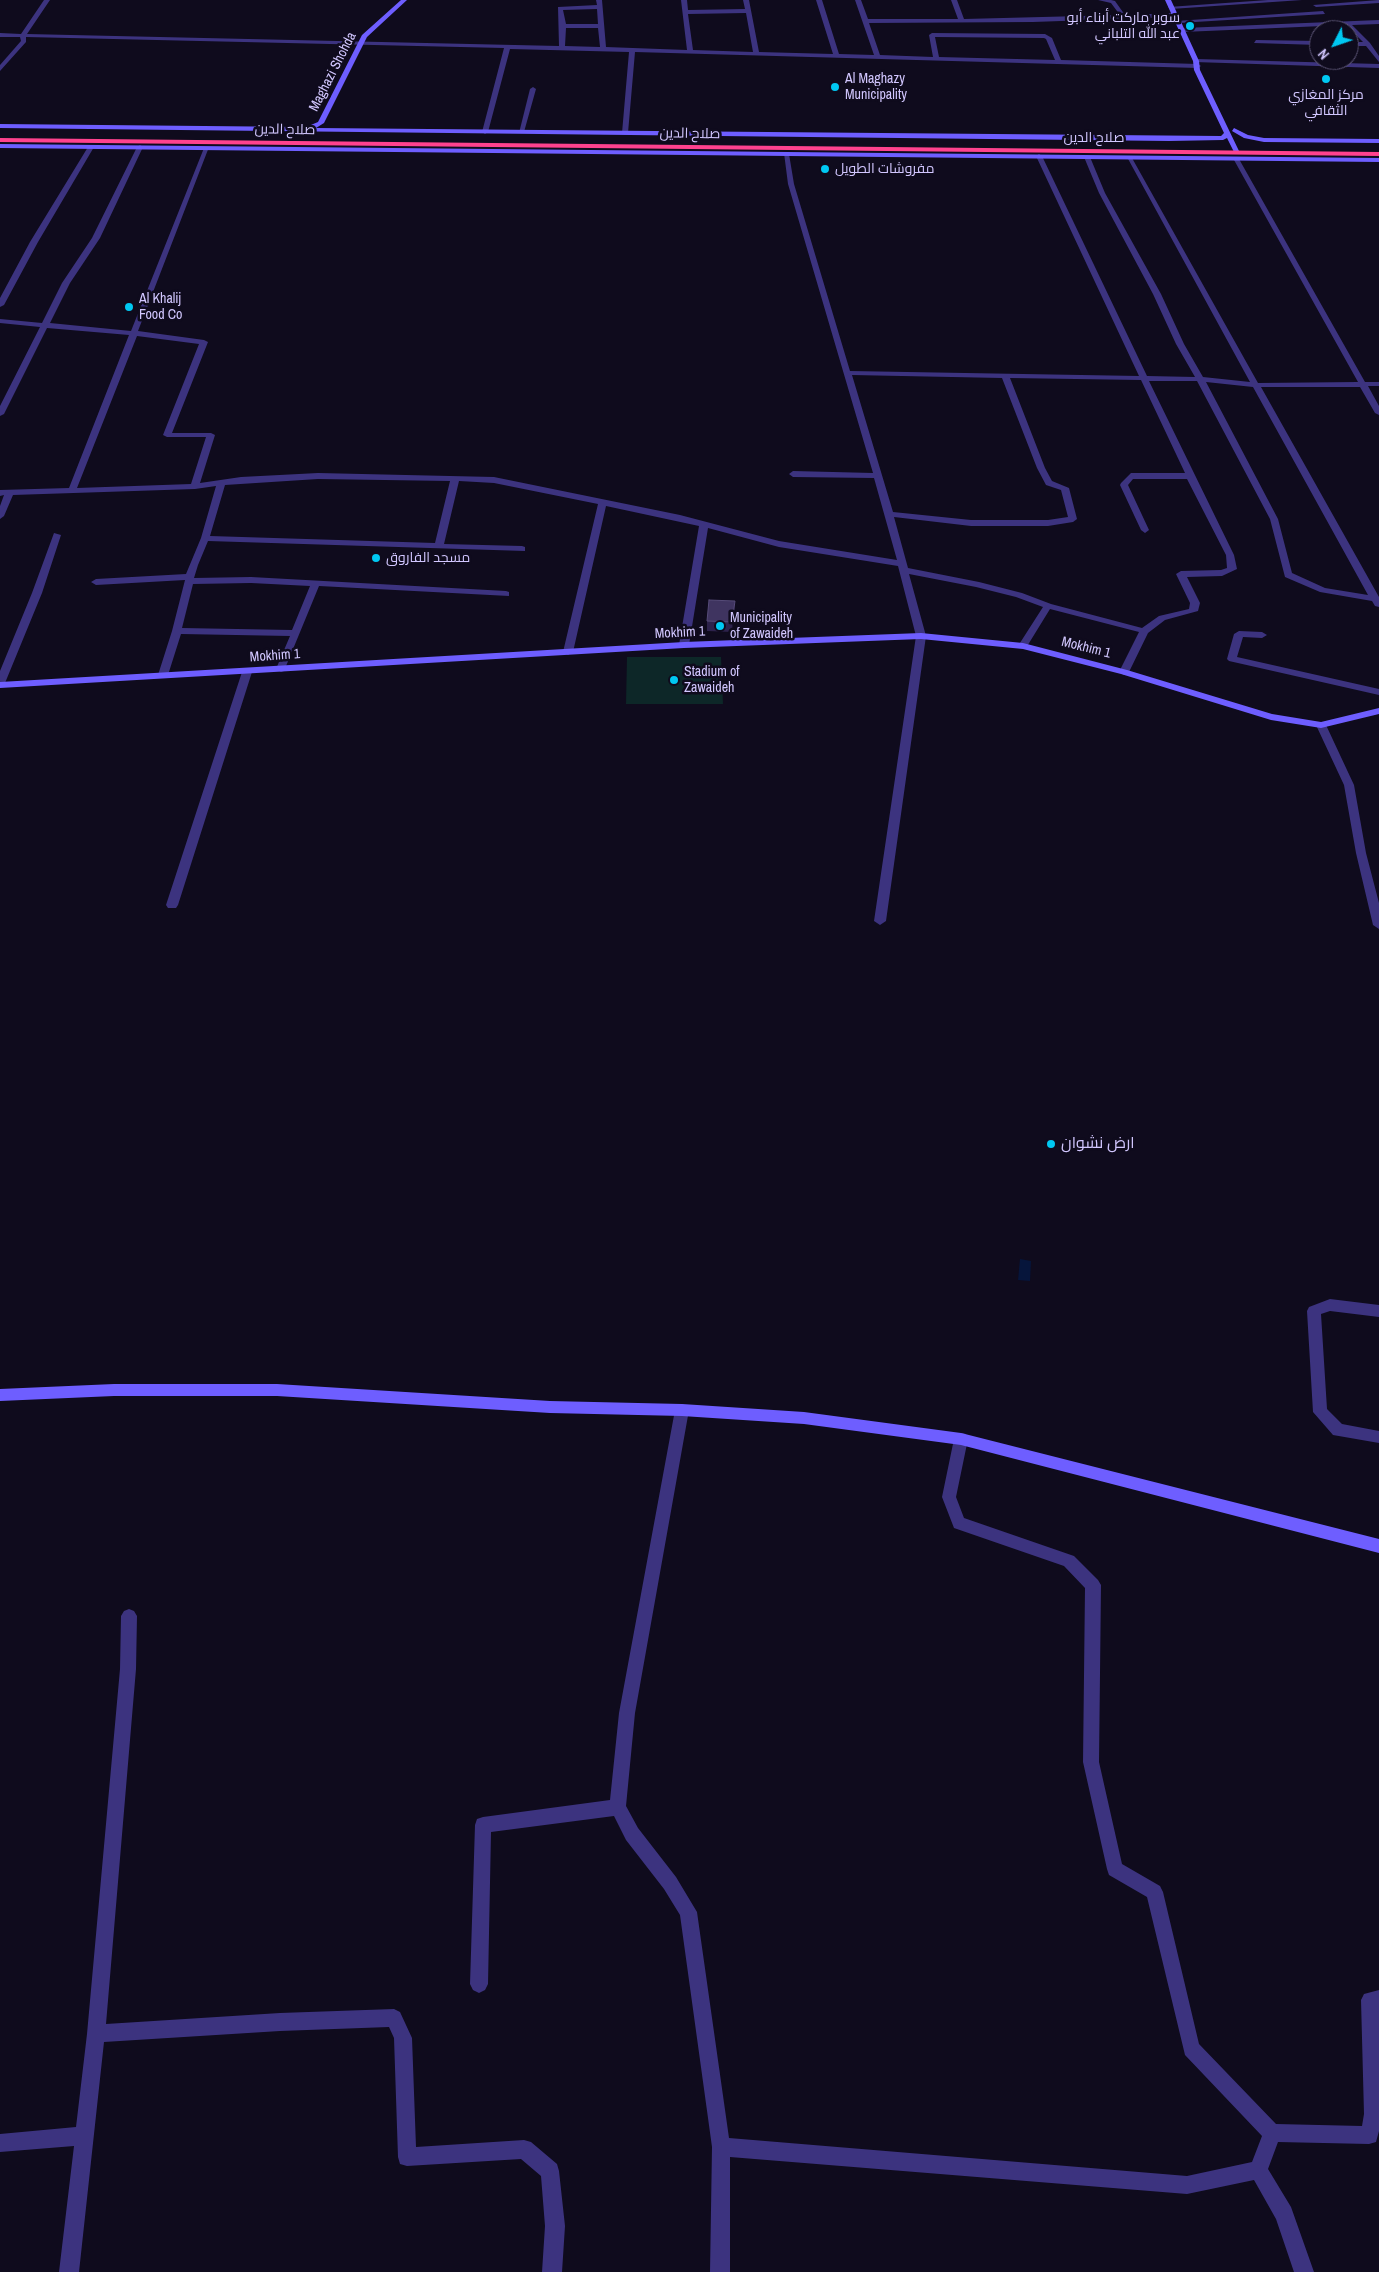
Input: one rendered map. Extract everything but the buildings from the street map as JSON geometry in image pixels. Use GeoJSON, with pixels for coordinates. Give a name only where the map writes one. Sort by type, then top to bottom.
{"type":"FeatureCollection","features":[{"type":"Feature","properties":{"kind":"highway","name":"صلاح الدين"},"geometry":{"type":"LineString","coordinates":[[0,132],[340,133],[1235,152]]}},
{"type":"Feature","properties":{"kind":"highway"},"geometry":{"type":"LineString","coordinates":[[334,143],[332,139],[340,133]]}},
{"type":"Feature","properties":{"kind":"highway"},"geometry":{"type":"LineString","coordinates":[[524,144],[531,137]]}},
{"type":"Feature","properties":{"kind":"highway","name":"صلاح الدين"},"geometry":{"type":"LineString","coordinates":[[0,140],[1235,152],[1244,148],[1379,146]]}},
{"type":"Feature","properties":{"kind":"highway"},"geometry":{"type":"LineString","coordinates":[[662,146],[673,154]]}},
{"type":"Feature","properties":{"kind":"highway","name":"صلاح الدين"},"geometry":{"type":"LineString","coordinates":[[1244,148],[1379,154]]}},
{"type":"Feature","properties":{"kind":"highway"},"geometry":{"type":"LineString","coordinates":[[960,149],[976,155]]}},
{"type":"Feature","properties":{"kind":"street"},"geometry":{"type":"LineString","coordinates":[[0,70],[24,41],[24,35],[47,0]]}},
{"type":"Feature","properties":{"kind":"street","name":"Maghazi Shohda"},"geometry":{"type":"LineString","coordinates":[[340,133],[330,126],[329,123],[369,30],[404,0]]}},
{"type":"Feature","properties":{"kind":"street","name":"Maghazi Shohda"},"geometry":{"type":"LineString","coordinates":[[304,131],[321,123],[364,44],[378,28],[412,0]]}},
{"type":"Feature","properties":{"kind":"street"},"geometry":{"type":"LineString","coordinates":[[684,0],[690,52]]}},
{"type":"Feature","properties":{"kind":"street"},"geometry":{"type":"LineString","coordinates":[[746,0],[756,54]]}},
{"type":"Feature","properties":{"kind":"street"},"geometry":{"type":"LineString","coordinates":[[819,0],[837,56]]}},
{"type":"Feature","properties":{"kind":"street"},"geometry":{"type":"LineString","coordinates":[[858,0],[878,57]]}},
{"type":"Feature","properties":{"kind":"street"},"geometry":{"type":"LineString","coordinates":[[954,0],[957,5],[954,6],[962,20]]}},
{"type":"Feature","properties":{"kind":"street"},"geometry":{"type":"LineString","coordinates":[[1101,0],[1113,2],[1123,16]]}},
{"type":"Feature","properties":{"kind":"street"},"geometry":{"type":"LineString","coordinates":[[1168,0],[1197,63],[1197,70],[1231,132],[1244,148]]}},
{"type":"Feature","properties":{"kind":"street"},"geometry":{"type":"LineString","coordinates":[[1171,7],[1299,0]]}},
{"type":"Feature","properties":{"kind":"street"},"geometry":{"type":"LineString","coordinates":[[1314,2],[1379,1]]}},
{"type":"Feature","properties":{"kind":"street"},"geometry":{"type":"LineString","coordinates":[[1314,2],[1329,20]]}},
{"type":"Feature","properties":{"kind":"street"},"geometry":{"type":"LineString","coordinates":[[562,48],[563,26],[560,8],[599,3],[603,49]]}},
{"type":"Feature","properties":{"kind":"street"},"geometry":{"type":"LineString","coordinates":[[685,12],[748,11]]}},
{"type":"Feature","properties":{"kind":"street"},"geometry":{"type":"LineString","coordinates":[[866,21],[1123,16],[1177,18],[1323,13]]}},
{"type":"Feature","properties":{"kind":"street"},"geometry":{"type":"LineString","coordinates":[[1359,23],[1379,22]]}},
{"type":"Feature","properties":{"kind":"street"},"geometry":{"type":"LineString","coordinates":[[1182,30],[1309,25]]}},
{"type":"Feature","properties":{"kind":"street"},"geometry":{"type":"LineString","coordinates":[[563,26],[600,26]]}},
{"type":"Feature","properties":{"kind":"street"},"geometry":{"type":"LineString","coordinates":[[1247,28],[1264,55]]}},
{"type":"Feature","properties":{"kind":"street"},"geometry":{"type":"LineString","coordinates":[[0,35],[1058,61],[1197,63],[1264,55],[1379,66]]}},
{"type":"Feature","properties":{"kind":"street"},"geometry":{"type":"LineString","coordinates":[[936,58],[932,35],[1045,36],[1049,38],[1058,61]]}},
{"type":"Feature","properties":{"kind":"street"},"geometry":{"type":"LineString","coordinates":[[1359,35],[1379,60]]}},
{"type":"Feature","properties":{"kind":"street"},"geometry":{"type":"LineString","coordinates":[[1256,42],[1309,43]]}},
{"type":"Feature","properties":{"kind":"street"},"geometry":{"type":"LineString","coordinates":[[1359,44],[1368,44]]}},
{"type":"Feature","properties":{"kind":"street"},"geometry":{"type":"LineString","coordinates":[[485,132],[507,47]]}},
{"type":"Feature","properties":{"kind":"street"},"geometry":{"type":"LineString","coordinates":[[624,132],[632,50]]}},
{"type":"Feature","properties":{"kind":"street"},"geometry":{"type":"LineString","coordinates":[[521,132],[533,89]]}},
{"type":"Feature","properties":{"kind":"street"},"geometry":{"type":"LineString","coordinates":[[0,126],[340,133],[624,132],[1160,139],[1223,138],[1231,132]]}},
{"type":"Feature","properties":{"kind":"street"},"geometry":{"type":"LineString","coordinates":[[1231,132],[1264,140],[1379,141]]}},
{"type":"Feature","properties":{"kind":"street"},"geometry":{"type":"LineString","coordinates":[[1231,132],[1235,152],[1379,413]]}},
{"type":"Feature","properties":{"kind":"street"},"geometry":{"type":"LineString","coordinates":[[0,146],[1130,158],[1235,152],[1379,160]]}},
{"type":"Feature","properties":{"kind":"street"},"geometry":{"type":"LineString","coordinates":[[0,305],[34,242],[90,147]]}},
{"type":"Feature","properties":{"kind":"street"},"geometry":{"type":"LineString","coordinates":[[0,414],[66,283],[96,238],[140,147]]}},
{"type":"Feature","properties":{"kind":"street"},"geometry":{"type":"LineString","coordinates":[[72,490],[207,148]]}},
{"type":"Feature","properties":{"kind":"street"},"geometry":{"type":"LineString","coordinates":[[786,154],[791,184],[889,514],[921,636],[880,921]]}},
{"type":"Feature","properties":{"kind":"street"},"geometry":{"type":"LineString","coordinates":[[1039,156],[1190,476],[1230,555],[1232,568],[1222,572],[1181,574],[1195,603],[1193,611],[1162,618],[1144,632],[1124,672]]}},
{"type":"Feature","properties":{"kind":"street"},"geometry":{"type":"LineString","coordinates":[[1087,157],[1102,193],[1157,294],[1180,344],[1274,519],[1288,575],[1323,590],[1377,603]]}},
{"type":"Feature","properties":{"kind":"street"},"geometry":{"type":"LineString","coordinates":[[1130,158],[1377,603]]}},
{"type":"Feature","properties":{"kind":"street"},"geometry":{"type":"LineString","coordinates":[[0,321],[133,333],[204,342],[168,435],[211,435],[195,486]]}},
{"type":"Feature","properties":{"kind":"street"},"geometry":{"type":"LineString","coordinates":[[847,373],[1200,379],[1256,385],[1379,384]]}},
{"type":"Feature","properties":{"kind":"street"},"geometry":{"type":"LineString","coordinates":[[889,514],[971,522],[1048,522],[1073,519],[1065,488],[1049,483],[1041,468],[1004,376]]}},
{"type":"Feature","properties":{"kind":"street"},"geometry":{"type":"LineString","coordinates":[[793,474],[878,476]]}},
{"type":"Feature","properties":{"kind":"street"},"geometry":{"type":"LineString","coordinates":[[0,516],[5,493],[195,486],[241,480],[337,476],[494,480],[603,501],[779,544],[903,567],[976,584],[1020,595],[1048,606],[1144,632]]}},
{"type":"Feature","properties":{"kind":"street"},"geometry":{"type":"LineString","coordinates":[[1145,530],[1124,485],[1131,476],[1190,476]]}},
{"type":"Feature","properties":{"kind":"street"},"geometry":{"type":"LineString","coordinates":[[439,547],[455,479]]}},
{"type":"Feature","properties":{"kind":"street"},"geometry":{"type":"LineString","coordinates":[[163,675],[177,631],[190,579],[221,483]]}},
{"type":"Feature","properties":{"kind":"street"},"geometry":{"type":"LineString","coordinates":[[568,652],[603,501]]}},
{"type":"Feature","properties":{"kind":"street"},"geometry":{"type":"LineString","coordinates":[[684,645],[704,525]]}},
{"type":"Feature","properties":{"kind":"street"},"geometry":{"type":"LineString","coordinates":[[0,684],[36,593],[56,535]]}},
{"type":"Feature","properties":{"kind":"street"},"geometry":{"type":"LineString","coordinates":[[204,538],[522,549]]}},
{"type":"Feature","properties":{"kind":"street"},"geometry":{"type":"LineString","coordinates":[[96,582],[190,579],[251,580],[506,594]]}},
{"type":"Feature","properties":{"kind":"street"},"geometry":{"type":"LineString","coordinates":[[281,669],[315,584]]}},
{"type":"Feature","properties":{"kind":"street"},"geometry":{"type":"LineString","coordinates":[[1023,646],[1048,606]]}},
{"type":"Feature","properties":{"kind":"street"},"geometry":{"type":"LineString","coordinates":[[177,631],[295,632]]}},
{"type":"Feature","properties":{"kind":"street"},"geometry":{"type":"LineString","coordinates":[[1262,634],[1239,634],[1232,659],[1379,692]]}},
{"type":"Feature","properties":{"kind":"street","name":"Mokhim 1"},"geometry":{"type":"LineString","coordinates":[[0,684],[247,672],[684,645],[921,636],[1023,646],[1124,672],[1271,717],[1321,725],[1379,711]]}},
{"type":"Feature","properties":{"kind":"street"},"geometry":{"type":"LineString","coordinates":[[172,905],[247,672]]}},
{"type":"Feature","properties":{"kind":"street"},"geometry":{"type":"LineString","coordinates":[[1321,725],[1349,785],[1360,853],[1379,925]]}},
{"type":"Feature","properties":{"kind":"street"},"geometry":{"type":"LineString","coordinates":[[1379,1311],[1330,1305],[1314,1311],[1320,1412],[1338,1430],[1379,1436]]}},
{"type":"Feature","properties":{"kind":"street"},"geometry":{"type":"LineString","coordinates":[[0,1395],[114,1390],[277,1390],[550,1407],[682,1410],[804,1418],[961,1439],[1379,1546]]}},
{"type":"Feature","properties":{"kind":"street"},"geometry":{"type":"LineString","coordinates":[[682,1410],[640,1649],[626,1713],[618,1807],[632,1834],[670,1883],[688,1912],[721,2147],[720,2272]]}},
{"type":"Feature","properties":{"kind":"street"},"geometry":{"type":"LineString","coordinates":[[961,1439],[949,1497],[959,1523],[1069,1561],[1093,1586],[1091,1762],[1115,1870],[1154,1892],[1191,2048],[1272,2133],[1369,2135],[1376,2114],[1370,2000],[1379,1999]]}},
{"type":"Feature","properties":{"kind":"street"},"geometry":{"type":"LineString","coordinates":[[69,2272],[96,2034],[128,1669],[129,1616]]}},
{"type":"Feature","properties":{"kind":"street"},"geometry":{"type":"LineString","coordinates":[[479,1984],[483,1825],[618,1807]]}},
{"type":"Feature","properties":{"kind":"street"},"geometry":{"type":"LineString","coordinates":[[96,2034],[280,2022],[394,2018],[403,2038],[407,2158],[524,2149],[550,2171],[555,2226],[552,2272]]}},
{"type":"Feature","properties":{"kind":"street"},"geometry":{"type":"LineString","coordinates":[[1258,2170],[1272,2133]]}},
{"type":"Feature","properties":{"kind":"street"},"geometry":{"type":"LineString","coordinates":[[0,2143],[85,2136]]}},
{"type":"Feature","properties":{"kind":"street"},"geometry":{"type":"LineString","coordinates":[[721,2147],[1187,2185],[1258,2170]]}},
{"type":"Feature","properties":{"kind":"street"},"geometry":{"type":"LineString","coordinates":[[1258,2170],[1284,2214],[1304,2272]]}},
{"type":"Feature","properties":{"kind":"green space","name":"Stadium of Zawaideh"},"geometry":{"type":"Polygon","coordinates":[[[627,657],[721,657],[723,704],[626,704],[627,657]]]}},
{"type":"Feature","properties":{"kind":"water"},"geometry":{"type":"Polygon","coordinates":[[[1020,1259],[1031,1261],[1030,1281],[1018,1280],[1020,1259]]]}},
{"type":"Feature","properties":{"kind":"place","name":"سوبر ماركت أبناء أبو عبد الله التلباني"},"geometry":{"type":"Point","coordinates":[1190,26]}},
{"type":"Feature","properties":{"kind":"place","name":"مركز المغازي الثقافي"},"geometry":{"type":"Point","coordinates":[1326,79]}},
{"type":"Feature","properties":{"kind":"place","name":"Al Maghazy Municipality"},"geometry":{"type":"Point","coordinates":[835,87]}},
{"type":"Feature","properties":{"kind":"place","name":"مفروشات الطويل"},"geometry":{"type":"Point","coordinates":[825,169]}},
{"type":"Feature","properties":{"kind":"place","name":"Al Khalij Food Co"},"geometry":{"type":"Point","coordinates":[129,307]}},
{"type":"Feature","properties":{"kind":"place","name":"مسجد الفاروق"},"geometry":{"type":"Point","coordinates":[376,558]}},
{"type":"Feature","properties":{"kind":"place","name":"Municipality of Zawaideh"},"geometry":{"type":"Point","coordinates":[720,626]}},
{"type":"Feature","properties":{"kind":"place","name":"Stadium of Zawaideh"},"geometry":{"type":"Point","coordinates":[674,680]}},
{"type":"Feature","properties":{"kind":"place","name":"ارض نشوان"},"geometry":{"type":"Point","coordinates":[1051,1144]}}]}
